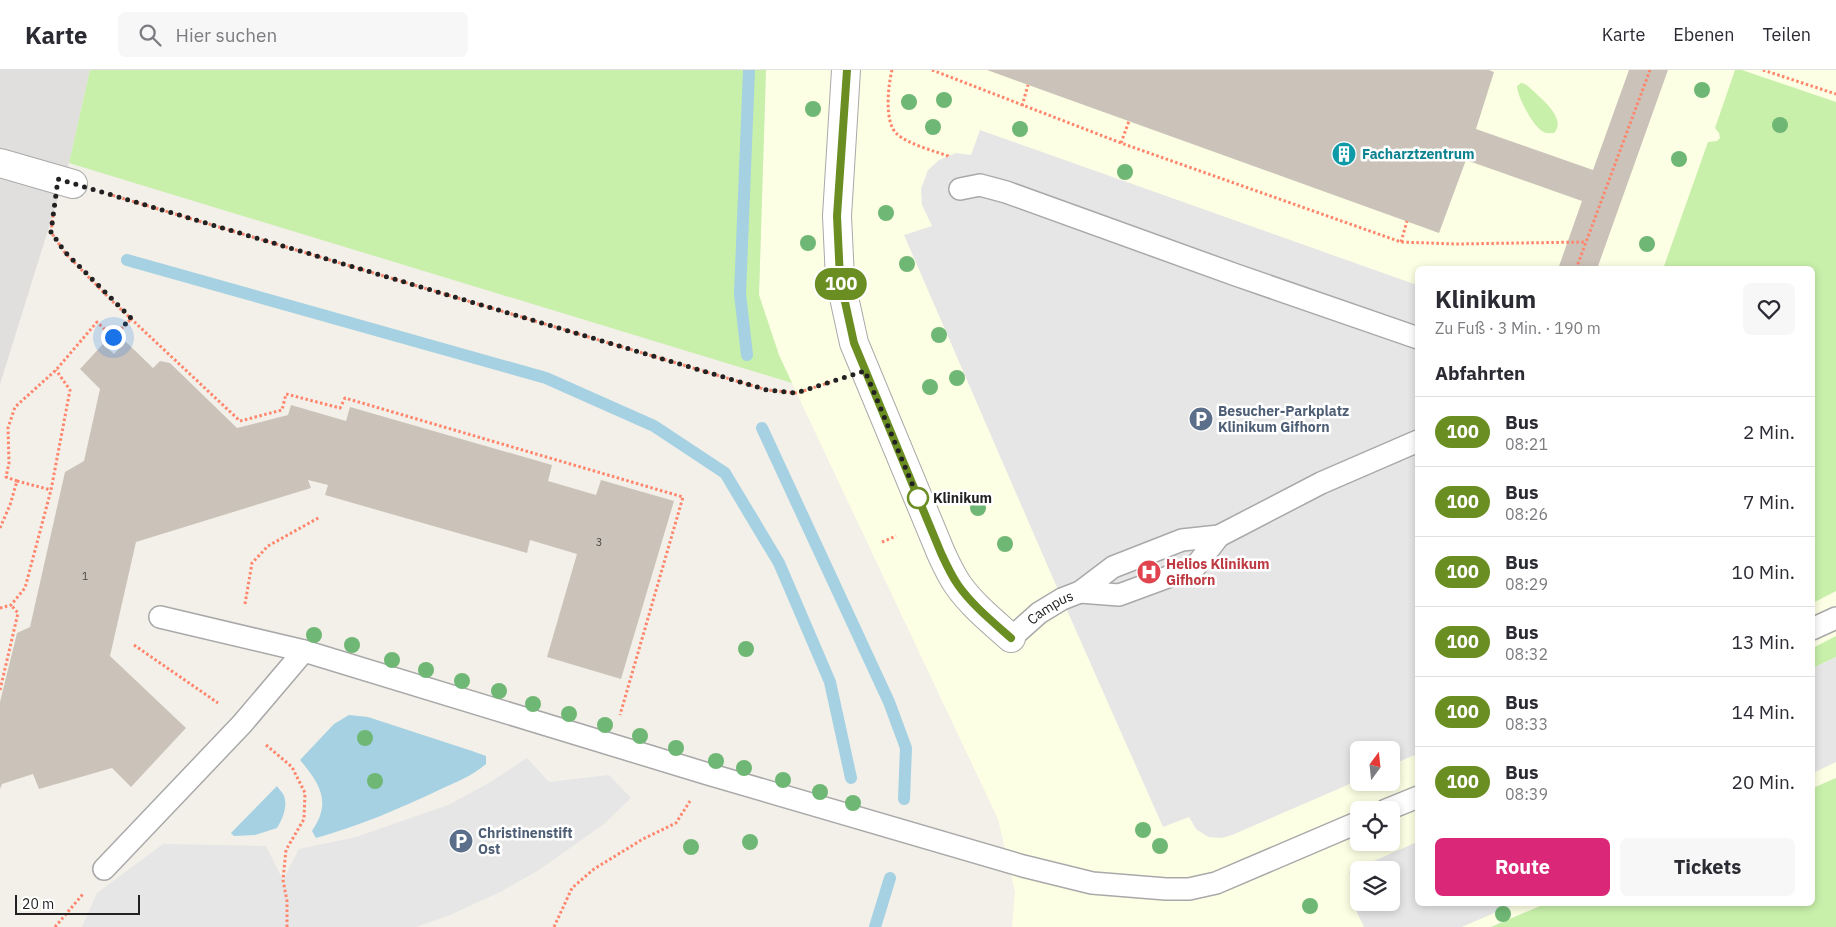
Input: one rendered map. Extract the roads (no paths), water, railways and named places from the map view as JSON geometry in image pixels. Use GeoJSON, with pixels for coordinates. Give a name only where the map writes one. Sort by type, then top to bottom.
{"type":"FeatureCollection","features":[{"type":"Feature","properties":{"kind":"street","name":"Campus"},"geometry":{"type":"LineString","coordinates":[[846,70],[837,216],[840,279],[854,343],[941,553],[952,574],[958,585],[1011,638]]}},
{"type":"Feature","properties":{"kind":"street"},"geometry":{"type":"LineString","coordinates":[[0,164],[66,182]]}},
{"type":"Feature","properties":{"kind":"lane"},"geometry":{"type":"LineString","coordinates":[[960,188],[980,185],[1006,192],[1415,337]]}},
{"type":"Feature","properties":{"kind":"lane"},"geometry":{"type":"LineString","coordinates":[[1080,592],[1119,595],[1195,567],[1219,536],[1321,483],[1415,442]]}},
{"type":"Feature","properties":{"kind":"lane","name":"Campus"},"geometry":{"type":"LineString","coordinates":[[1011,638],[1039,613],[1080,592],[1113,567],[1182,540],[1219,536]]}},
{"type":"Feature","properties":{"kind":"lane"},"geometry":{"type":"LineString","coordinates":[[160,617],[304,651],[708,774],[1031,868],[1092,883],[1166,890],[1189,889],[1216,883],[1350,826]]}},
{"type":"Feature","properties":{"kind":"lane"},"geometry":{"type":"LineString","coordinates":[[1815,628],[1836,618]]}},
{"type":"Feature","properties":{"kind":"lane"},"geometry":{"type":"LineString","coordinates":[[104,869],[242,724],[304,651]]}},
{"type":"Feature","properties":{"kind":"lane"},"geometry":{"type":"LineString","coordinates":[[1400,804],[1415,797]]}},
{"type":"Feature","properties":{"kind":"water"},"geometry":{"type":"Polygon","coordinates":[[[349,715],[368,717],[486,756],[486,764],[464,778],[409,804],[363,823],[316,838],[312,831],[321,811],[321,794],[318,785],[300,760],[334,724],[349,715]]]}},
{"type":"Feature","properties":{"kind":"water"},"geometry":{"type":"Polygon","coordinates":[[[277,786],[285,800],[285,809],[277,828],[255,835],[234,836],[231,833],[277,786]]]}},
{"type":"Feature","properties":{"kind":"waterway"},"geometry":{"type":"LineString","coordinates":[[747,355],[740,294],[749,70]]}},
{"type":"Feature","properties":{"kind":"waterway"},"geometry":{"type":"LineString","coordinates":[[127,260],[546,378],[654,426],[725,473],[779,563],[830,682],[851,778]]}},
{"type":"Feature","properties":{"kind":"waterway"},"geometry":{"type":"LineString","coordinates":[[762,428],[889,702],[906,748],[904,799]]}},
{"type":"Feature","properties":{"kind":"waterway"},"geometry":{"type":"LineString","coordinates":[[875,927],[890,878]]}},
{"type":"Feature","properties":{"kind":"place","name":"Facharztzentrum"},"geometry":{"type":"Point","coordinates":[1344,154]}},
{"type":"Feature","properties":{"kind":"place","name":"Besucher-Parkplatz Klinikum Gifhorn"},"geometry":{"type":"Point","coordinates":[1201,419]}},
{"type":"Feature","properties":{"kind":"place","name":"Klinikum"},"geometry":{"type":"Point","coordinates":[918,498]}},
{"type":"Feature","properties":{"kind":"place","name":"Helios Klinikum Gifhorn"},"geometry":{"type":"Point","coordinates":[1149,572]}},
{"type":"Feature","properties":{"kind":"place","name":"Christinenstift Ost"},"geometry":{"type":"Point","coordinates":[461,841]}}]}
